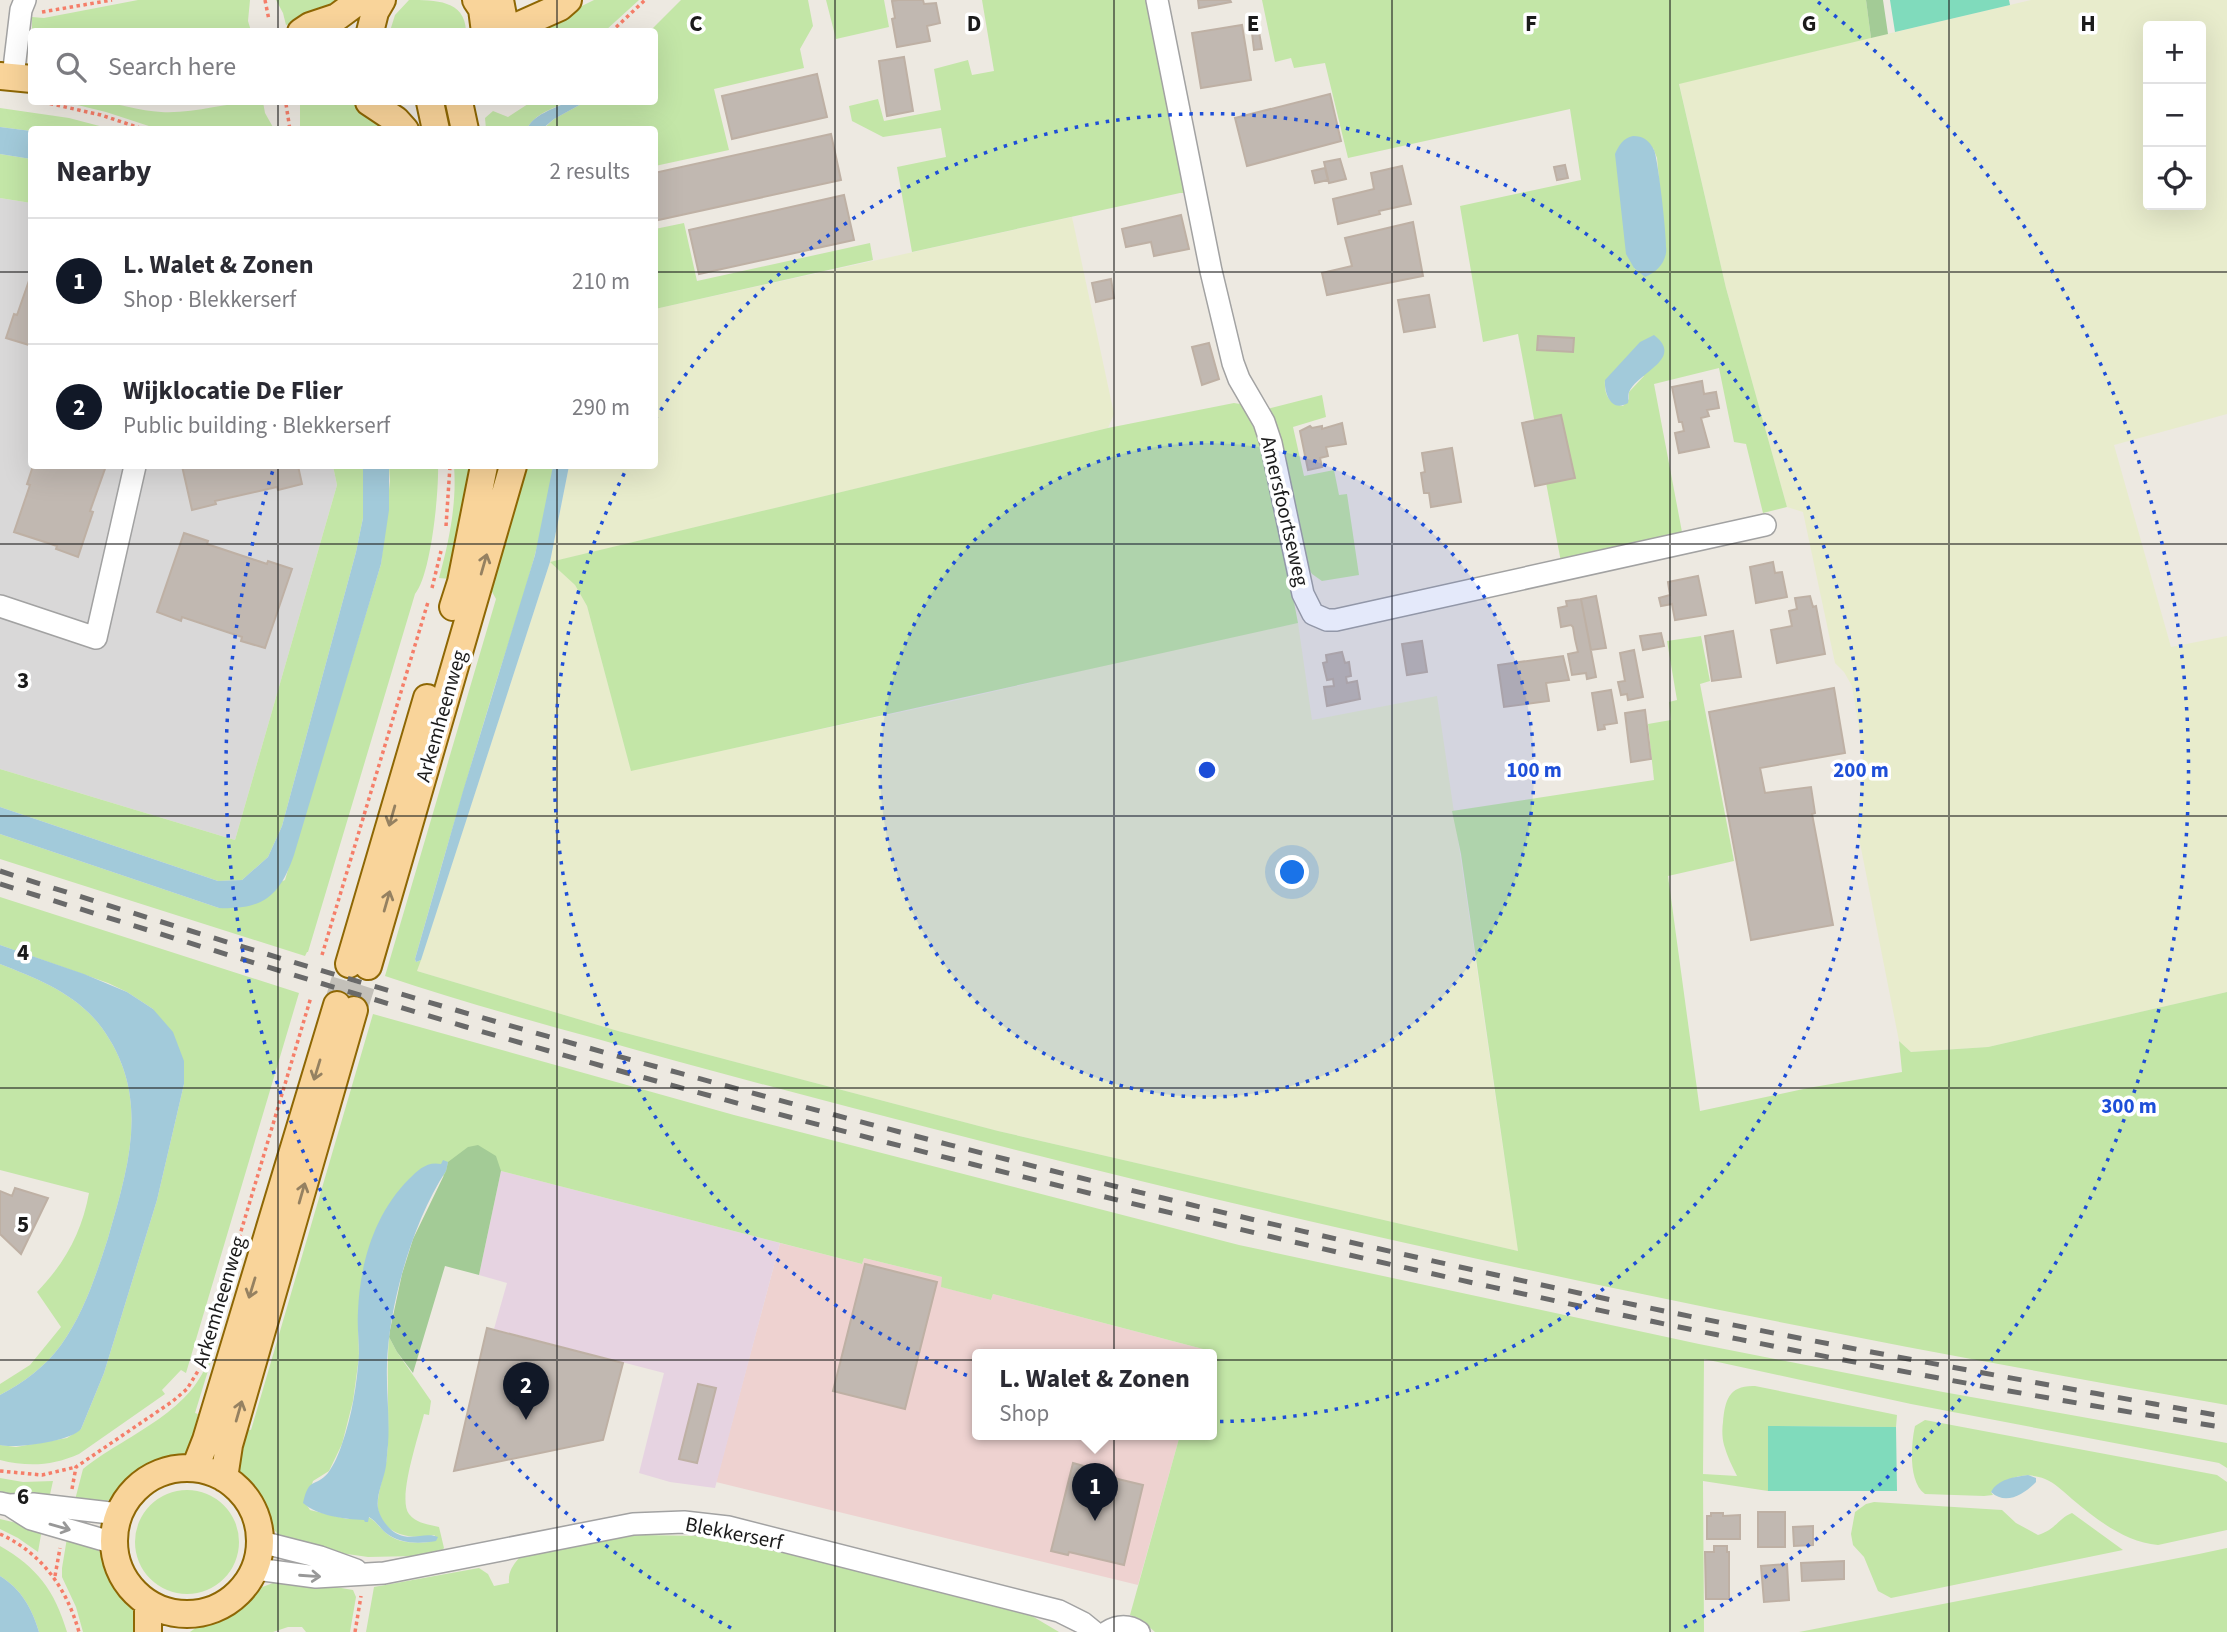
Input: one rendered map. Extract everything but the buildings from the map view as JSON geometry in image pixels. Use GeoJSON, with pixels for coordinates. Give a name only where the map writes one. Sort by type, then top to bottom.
{"type":"FeatureCollection","features":[{"type":"Feature","properties":{"kind":"main road"},"geometry":{"type":"LineString","coordinates":[[488,0],[504,28]]}},
{"type":"Feature","properties":{"kind":"main road"},"geometry":{"type":"LineString","coordinates":[[485,28],[488,0]]}},
{"type":"Feature","properties":{"kind":"main road"},"geometry":{"type":"LineString","coordinates":[[513,28],[560,7],[568,0]]}},
{"type":"Feature","properties":{"kind":"main road"},"geometry":{"type":"LineString","coordinates":[[307,28],[337,17],[366,15]]}},
{"type":"Feature","properties":{"kind":"main road"},"geometry":{"type":"LineString","coordinates":[[374,105],[401,126]]}},
{"type":"Feature","properties":{"kind":"main road"},"geometry":{"type":"LineString","coordinates":[[431,105],[435,126]]}},
{"type":"Feature","properties":{"kind":"main road"},"geometry":{"type":"LineString","coordinates":[[460,105],[464,126]]}},
{"type":"Feature","properties":{"kind":"main road"},"geometry":{"type":"LineString","coordinates":[[475,105],[478,126]]}},
{"type":"Feature","properties":{"kind":"main road","name":"Arkemheenweg"},"geometry":{"type":"LineString","coordinates":[[483,469],[461,582],[359,965],[512,469]]}},
{"type":"Feature","properties":{"kind":"main road","name":"Arkemheenweg"},"geometry":{"type":"LineString","coordinates":[[194,1468],[206,1440],[346,1007],[229,1445],[225,1478]]}},
{"type":"Feature","properties":{"kind":"main road"},"geometry":{"type":"LineString","coordinates":[[194,1468],[225,1478],[242,1493],[255,1512],[261,1542],[256,1569],[234,1599],[179,1623],[164,1611],[148,1604],[134,1592],[123,1577],[116,1560],[114,1543],[119,1514],[128,1498],[141,1484],[157,1474],[194,1468]]}},
{"type":"Feature","properties":{"kind":"main road"},"geometry":{"type":"LineString","coordinates":[[148,1604],[148,1632]]}},
{"type":"Feature","properties":{"kind":"street","name":"Amersfoortseweg"},"geometry":{"type":"LineString","coordinates":[[1157,0],[1233,363],[1239,379],[1264,422],[1271,443],[1303,594],[1312,614],[1327,620],[1336,620],[1765,525]]}},
{"type":"Feature","properties":{"kind":"street"},"geometry":{"type":"LineString","coordinates":[[15,69],[23,5]]}},
{"type":"Feature","properties":{"kind":"street"},"geometry":{"type":"LineString","coordinates":[[0,606],[96,638],[134,469]]}},
{"type":"Feature","properties":{"kind":"street"},"geometry":{"type":"LineString","coordinates":[[4,1504],[33,1504],[114,1543]]}},
{"type":"Feature","properties":{"kind":"street"},"geometry":{"type":"LineString","coordinates":[[66,1519],[119,1514]]}},
{"type":"Feature","properties":{"kind":"street","name":"Blekkerserf"},"geometry":{"type":"LineString","coordinates":[[256,1569],[316,1577],[396,1571],[633,1524],[684,1522],[728,1527],[1059,1611],[1094,1632]]}},
{"type":"Feature","properties":{"kind":"street","name":"Blekkerserf"},"geometry":{"type":"LineString","coordinates":[[261,1542],[365,1573]]}},
{"type":"Feature","properties":{"kind":"street"},"geometry":{"type":"LineString","coordinates":[[1107,1632],[1120,1626],[1139,1632]]}},
{"type":"Feature","properties":{"kind":"path"},"geometry":{"type":"LineString","coordinates":[[23,5],[50,12],[112,0]]}},
{"type":"Feature","properties":{"kind":"path"},"geometry":{"type":"LineString","coordinates":[[265,0],[269,20]]}},
{"type":"Feature","properties":{"kind":"path"},"geometry":{"type":"LineString","coordinates":[[615,28],[645,0]]}},
{"type":"Feature","properties":{"kind":"path"},"geometry":{"type":"LineString","coordinates":[[57,105],[102,115],[134,126]]}},
{"type":"Feature","properties":{"kind":"path"},"geometry":{"type":"LineString","coordinates":[[286,105],[289,126]]}},
{"type":"Feature","properties":{"kind":"path"},"geometry":{"type":"LineString","coordinates":[[445,528],[450,469]]}},
{"type":"Feature","properties":{"kind":"path"},"geometry":{"type":"LineString","coordinates":[[322,955],[430,594],[443,540]]}},
{"type":"Feature","properties":{"kind":"path","name":"Arkemheenweg"},"geometry":{"type":"LineString","coordinates":[[219,1305],[311,998]]}},
{"type":"Feature","properties":{"kind":"path","name":"Arkemheenweg"},"geometry":{"type":"LineString","coordinates":[[76,1467],[178,1397],[194,1380],[204,1358]]}},
{"type":"Feature","properties":{"kind":"path"},"geometry":{"type":"LineString","coordinates":[[0,1471],[43,1475],[76,1467],[55,1576]]}},
{"type":"Feature","properties":{"kind":"path"},"geometry":{"type":"LineString","coordinates":[[0,1534],[28,1551],[55,1576],[79,1632]]}},
{"type":"Feature","properties":{"kind":"path"},"geometry":{"type":"LineString","coordinates":[[355,1632],[365,1573]]}},
{"type":"Feature","properties":{"kind":"shaded area"},"geometry":{"type":"Polygon","coordinates":[[[0,198],[28,203],[28,469],[334,469],[337,485],[235,840],[0,769],[0,198]]]}},
{"type":"Feature","properties":{"kind":"shaded area"},"geometry":{"type":"Polygon","coordinates":[[[501,1171],[780,1243],[715,1488],[670,1482],[639,1473],[664,1373],[494,1329],[507,1283],[479,1275],[501,1171]]]}},
{"type":"Feature","properties":{"kind":"shaded area"},"geometry":{"type":"Polygon","coordinates":[[[780,1243],[862,1264],[864,1258],[942,1277],[942,1287],[991,1300],[993,1294],[1203,1349],[972,1349],[972,1440],[1179,1440],[1138,1585],[716,1482],[780,1243]]]}},
{"type":"Feature","properties":{"kind":"green space"},"geometry":{"type":"Polygon","coordinates":[[[138,0],[250,0],[250,28],[32,28],[32,17],[44,18],[138,0]]]}},
{"type":"Feature","properties":{"kind":"green space"},"geometry":{"type":"Polygon","coordinates":[[[276,0],[342,0],[305,19],[286,25],[276,0]]]}},
{"type":"Feature","properties":{"kind":"green space"},"geometry":{"type":"Polygon","coordinates":[[[409,0],[429,0],[454,8],[460,13],[465,28],[391,28],[395,15],[409,0]]]}},
{"type":"Feature","properties":{"kind":"green space"},"geometry":{"type":"Polygon","coordinates":[[[594,0],[639,0],[608,28],[537,28],[594,0]]]}},
{"type":"Feature","properties":{"kind":"green space"},"geometry":{"type":"Polygon","coordinates":[[[681,0],[808,0],[813,26],[800,49],[804,68],[714,89],[729,150],[658,165],[658,126],[546,126],[580,105],[658,105],[658,28],[653,28],[681,0]]]}},
{"type":"Feature","properties":{"kind":"green space"},"geometry":{"type":"Polygon","coordinates":[[[826,0],[884,0],[889,27],[836,39],[826,0]]]}},
{"type":"Feature","properties":{"kind":"green space"},"geometry":{"type":"Polygon","coordinates":[[[982,0],[1151,0],[1190,193],[912,252],[897,167],[946,157],[941,128],[883,137],[852,121],[849,106],[878,99],[884,121],[941,110],[934,69],[968,60],[972,75],[994,71],[982,0]]]}},
{"type":"Feature","properties":{"kind":"green space"},"geometry":{"type":"Polygon","coordinates":[[[1262,0],[1866,0],[1871,38],[1679,84],[1726,288],[1787,507],[1763,513],[1746,444],[1734,442],[1719,368],[1654,384],[1682,532],[1561,562],[1518,334],[1483,342],[1460,206],[1581,180],[1570,109],[1348,158],[1325,63],[1294,68],[1291,58],[1275,62],[1262,0]],[[1653,148],[1634,268],[1645,276],[1666,253],[1657,158],[1653,148]],[[1644,376],[1605,380],[1608,398],[1623,406],[1629,399],[1629,392],[1644,376]]]}},
{"type":"Feature","properties":{"kind":"green space"},"geometry":{"type":"Polygon","coordinates":[[[1866,0],[1883,0],[1888,34],[1871,38],[1866,0]]]}},
{"type":"Feature","properties":{"kind":"green space"},"geometry":{"type":"Polygon","coordinates":[[[1890,0],[2009,0],[2010,5],[1895,32],[1890,0]]]}},
{"type":"Feature","properties":{"kind":"green space"},"geometry":{"type":"Polygon","coordinates":[[[2031,0],[2227,0],[2227,414],[2114,445],[2171,647],[2227,636],[2227,992],[1988,1047],[1911,1052],[1899,1041],[1859,838],[1863,753],[1852,686],[1835,663],[1803,512],[1787,507],[1726,288],[1679,83],[2031,0]]]}},
{"type":"Feature","properties":{"kind":"green space"},"geometry":{"type":"Polygon","coordinates":[[[77,105],[117,105],[174,112],[225,105],[264,105],[272,126],[149,126],[77,105]]]}},
{"type":"Feature","properties":{"kind":"green space"},"geometry":{"type":"Polygon","coordinates":[[[300,105],[355,105],[387,126],[300,126],[300,105]]]}},
{"type":"Feature","properties":{"kind":"green space"},"geometry":{"type":"Polygon","coordinates":[[[526,105],[561,105],[539,116],[529,126],[486,126],[485,118],[493,111],[508,117],[526,105]]]}},
{"type":"Feature","properties":{"kind":"green space"},"geometry":{"type":"Polygon","coordinates":[[[0,108],[69,118],[100,126],[28,126],[28,131],[0,127],[0,108]]]}},
{"type":"Feature","properties":{"kind":"green space"},"geometry":{"type":"Polygon","coordinates":[[[0,154],[28,159],[28,203],[0,198],[0,154]]]}},
{"type":"Feature","properties":{"kind":"green space"},"geometry":{"type":"Polygon","coordinates":[[[1072,217],[1114,414],[1108,428],[551,562],[575,585],[587,606],[631,770],[1298,623],[1312,720],[1437,696],[1518,1251],[998,1131],[618,1031],[417,971],[550,562],[568,469],[658,469],[658,308],[1072,217]]]}},
{"type":"Feature","properties":{"kind":"green space"},"geometry":{"type":"Polygon","coordinates":[[[684,223],[697,281],[870,243],[873,260],[658,308],[658,228],[684,223]]]}},
{"type":"Feature","properties":{"kind":"green space"},"geometry":{"type":"Polygon","coordinates":[[[1322,395],[1326,417],[1293,427],[1304,476],[1334,470],[1339,495],[1347,494],[1359,575],[1322,581],[1312,574],[1303,560],[1263,410],[1322,395]]]}},
{"type":"Feature","properties":{"kind":"green space"},"geometry":{"type":"Polygon","coordinates":[[[1240,404],[1244,409],[1265,450],[1298,623],[631,771],[587,606],[575,585],[550,562],[1108,428],[1240,404]]]}},
{"type":"Feature","properties":{"kind":"green space"},"geometry":{"type":"Polygon","coordinates":[[[334,469],[363,469],[363,518],[282,826],[268,857],[242,880],[218,881],[0,807],[0,769],[235,840],[337,485],[334,469]]]}},
{"type":"Feature","properties":{"kind":"green space"},"geometry":{"type":"Polygon","coordinates":[[[389,469],[438,469],[430,552],[305,956],[0,859],[0,834],[219,908],[285,880],[381,564],[389,469]]]}},
{"type":"Feature","properties":{"kind":"green space"},"geometry":{"type":"Polygon","coordinates":[[[454,469],[476,469],[450,579],[439,578],[446,551],[454,494],[454,469]]]}},
{"type":"Feature","properties":{"kind":"green space"},"geometry":{"type":"Polygon","coordinates":[[[518,469],[552,469],[543,523],[528,580],[415,959],[416,962],[421,960],[417,971],[618,1031],[998,1131],[1518,1251],[1461,854],[1452,811],[1654,780],[1648,724],[1671,720],[1669,702],[1677,700],[1667,641],[1701,636],[1710,681],[1700,684],[1734,861],[1668,876],[1700,1111],[1808,1088],[1902,1072],[1899,1041],[1911,1052],[1988,1047],[2227,992],[2227,1405],[1740,1314],[1255,1208],[1094,1170],[764,1085],[515,1016],[385,976],[496,599],[491,590],[518,469]]]}},
{"type":"Feature","properties":{"kind":"green space"},"geometry":{"type":"Polygon","coordinates":[[[0,897],[299,993],[186,1373],[181,1370],[162,1390],[165,1394],[79,1454],[40,1464],[0,1460],[0,1445],[16,1447],[67,1438],[81,1429],[104,1373],[157,1200],[184,1084],[153,1009],[108,983],[0,945],[0,897]]]}},
{"type":"Feature","properties":{"kind":"green space"},"geometry":{"type":"Polygon","coordinates":[[[0,964],[69,997],[102,1028],[127,1079],[131,1131],[123,1184],[108,1238],[83,1307],[61,1345],[48,1360],[25,1380],[0,1395],[0,1384],[30,1365],[61,1327],[37,1292],[56,1270],[71,1246],[82,1221],[89,1193],[0,1170],[0,964]]]}},
{"type":"Feature","properties":{"kind":"green space"},"geometry":{"type":"Polygon","coordinates":[[[373,1014],[734,1115],[1239,1245],[1699,1344],[1943,1392],[2227,1443],[2227,1468],[2219,1463],[1911,1404],[1704,1359],[1703,1474],[1737,1476],[1725,1449],[1722,1431],[1727,1401],[1739,1388],[1755,1386],[1897,1415],[1896,1427],[1768,1426],[1768,1491],[1703,1481],[1704,1632],[1155,1632],[1140,1619],[1130,1615],[1179,1440],[1217,1440],[1217,1349],[1203,1349],[993,1294],[991,1300],[941,1287],[942,1277],[864,1258],[862,1264],[501,1171],[442,1176],[358,1315],[359,1357],[353,1401],[342,1444],[329,1471],[313,1481],[306,1504],[310,1510],[347,1519],[368,1517],[391,1537],[401,1541],[430,1542],[435,1535],[418,1537],[400,1534],[386,1525],[378,1509],[387,1456],[389,1337],[431,1401],[429,1415],[424,1414],[410,1466],[406,1506],[409,1514],[416,1520],[439,1527],[444,1548],[441,1552],[415,1556],[368,1557],[333,1552],[279,1536],[237,1469],[241,1439],[247,1429],[251,1430],[373,1014]]]}},
{"type":"Feature","properties":{"kind":"green space"},"geometry":{"type":"Polygon","coordinates":[[[478,1145],[496,1156],[501,1171],[479,1275],[445,1266],[413,1373],[389,1337],[402,1274],[413,1239],[448,1162],[468,1147],[478,1145]]]}},
{"type":"Feature","properties":{"kind":"green space"},"geometry":{"type":"Polygon","coordinates":[[[208,1360],[211,1361],[195,1413],[198,1414],[200,1440],[193,1448],[180,1457],[143,1473],[109,1500],[96,1503],[75,1500],[83,1469],[172,1409],[199,1379],[208,1360]]]}},
{"type":"Feature","properties":{"kind":"green space"},"geometry":{"type":"Polygon","coordinates":[[[1925,1420],[2217,1475],[2227,1482],[2227,1530],[2158,1545],[2134,1540],[2091,1515],[2052,1483],[2031,1476],[2009,1479],[1991,1492],[1993,1495],[1925,1494],[1913,1472],[1912,1443],[1915,1426],[1925,1420]]]}},
{"type":"Feature","properties":{"kind":"green space"},"geometry":{"type":"Polygon","coordinates":[[[1768,1426],[1896,1427],[1897,1491],[1768,1491],[1768,1426]]]}},
{"type":"Feature","properties":{"kind":"green space"},"geometry":{"type":"Polygon","coordinates":[[[0,1478],[23,1482],[53,1481],[49,1499],[0,1492],[0,1478]]]}},
{"type":"Feature","properties":{"kind":"green space"},"geometry":{"type":"Polygon","coordinates":[[[187,1490],[207,1494],[224,1505],[235,1522],[239,1542],[235,1562],[224,1579],[207,1590],[187,1594],[167,1590],[150,1579],[139,1562],[135,1542],[139,1522],[150,1505],[167,1494],[187,1490]]]}},
{"type":"Feature","properties":{"kind":"green space"},"geometry":{"type":"Polygon","coordinates":[[[1874,1502],[2002,1510],[2016,1523],[2038,1535],[2072,1513],[2123,1550],[1891,1598],[1878,1591],[1864,1557],[1853,1545],[1851,1534],[1855,1512],[1874,1502]]]}},
{"type":"Feature","properties":{"kind":"green space"},"geometry":{"type":"Polygon","coordinates":[[[0,1519],[42,1529],[38,1552],[0,1529],[0,1519]]]}},
{"type":"Feature","properties":{"kind":"green space"},"geometry":{"type":"Polygon","coordinates":[[[641,1535],[700,1536],[737,1541],[1032,1616],[1059,1632],[366,1632],[374,1587],[479,1568],[488,1574],[494,1586],[509,1583],[511,1570],[519,1558],[641,1535]]]}},
{"type":"Feature","properties":{"kind":"green space"},"geometry":{"type":"Polygon","coordinates":[[[67,1538],[93,1545],[104,1556],[135,1609],[139,1632],[83,1632],[76,1607],[62,1577],[67,1538]]]}},
{"type":"Feature","properties":{"kind":"green space"},"geometry":{"type":"Polygon","coordinates":[[[0,1546],[24,1563],[43,1582],[57,1604],[67,1632],[39,1632],[25,1600],[0,1576],[0,1546]]]}},
{"type":"Feature","properties":{"kind":"green space"},"geometry":{"type":"Polygon","coordinates":[[[2227,1548],[2227,1632],[1799,1632],[2199,1554],[2227,1548]]]}},
{"type":"Feature","properties":{"kind":"green space"},"geometry":{"type":"Polygon","coordinates":[[[294,1580],[353,1590],[356,1597],[350,1632],[306,1632],[302,1627],[288,1627],[273,1632],[190,1632],[201,1624],[225,1615],[257,1589],[294,1580]]]}},
{"type":"Feature","properties":{"kind":"water"},"geometry":{"type":"Polygon","coordinates":[[[561,105],[580,105],[546,126],[529,126],[539,116],[561,105]]]}},
{"type":"Feature","properties":{"kind":"water"},"geometry":{"type":"Polygon","coordinates":[[[0,127],[28,131],[28,159],[0,154],[0,127]]]}},
{"type":"Feature","properties":{"kind":"water"},"geometry":{"type":"Polygon","coordinates":[[[1633,136],[1645,139],[1654,150],[1666,234],[1663,261],[1656,271],[1645,277],[1634,268],[1626,254],[1615,154],[1622,142],[1633,136]]]}},
{"type":"Feature","properties":{"kind":"water"},"geometry":{"type":"Polygon","coordinates":[[[1654,335],[1662,344],[1662,358],[1634,385],[1629,392],[1628,403],[1613,404],[1607,396],[1605,380],[1640,342],[1654,335]]]}},
{"type":"Feature","properties":{"kind":"water"},"geometry":{"type":"Polygon","coordinates":[[[363,469],[389,469],[389,510],[381,564],[294,855],[283,881],[268,898],[247,906],[219,908],[0,834],[0,807],[218,881],[242,880],[268,857],[282,826],[363,518],[363,469]]]}},
{"type":"Feature","properties":{"kind":"water"},"geometry":{"type":"Polygon","coordinates":[[[552,469],[568,469],[550,562],[421,960],[416,962],[463,791],[535,555],[552,469]]]}},
{"type":"Feature","properties":{"kind":"water"},"geometry":{"type":"Polygon","coordinates":[[[0,945],[127,992],[153,1009],[173,1032],[184,1061],[184,1084],[157,1200],[104,1373],[81,1429],[56,1440],[18,1446],[0,1445],[0,1395],[25,1380],[48,1360],[69,1333],[83,1307],[94,1280],[123,1184],[131,1131],[131,1105],[127,1079],[102,1028],[69,997],[0,964],[0,945]]]}},
{"type":"Feature","properties":{"kind":"water"},"geometry":{"type":"Polygon","coordinates":[[[443,1160],[448,1162],[446,1171],[413,1238],[392,1316],[387,1374],[388,1445],[378,1498],[381,1516],[399,1535],[438,1537],[436,1541],[423,1543],[391,1537],[369,1517],[368,1522],[365,1522],[331,1516],[303,1503],[310,1486],[328,1473],[332,1466],[349,1422],[359,1354],[359,1293],[371,1240],[387,1208],[409,1179],[423,1167],[441,1164],[443,1160]]]}},
{"type":"Feature","properties":{"kind":"water"},"geometry":{"type":"Polygon","coordinates":[[[2028,1475],[2036,1478],[2036,1482],[2015,1497],[2003,1498],[1991,1492],[2002,1481],[2028,1475]]]}},
{"type":"Feature","properties":{"kind":"water"},"geometry":{"type":"Polygon","coordinates":[[[0,1576],[25,1600],[39,1632],[0,1632],[0,1576]]]}},
{"type":"Feature","properties":{"kind":"tunnel"},"geometry":{"type":"LineString","coordinates":[[337,1005],[349,964]]}},
{"type":"Feature","properties":{"kind":"tunnel"},"geometry":{"type":"LineString","coordinates":[[354,1010],[368,966]]}},
{"type":"Feature","properties":{"kind":"railway"},"geometry":{"type":"LineString","coordinates":[[0,871],[197,933],[592,1049],[791,1103],[1191,1205],[1672,1313],[2227,1417]]}},
{"type":"Feature","properties":{"kind":"railway"},"geometry":{"type":"LineString","coordinates":[[0,884],[463,1026],[688,1090],[1140,1205],[1367,1259],[1688,1329],[2011,1391],[2227,1428]]}},
{"type":"Feature","properties":{"kind":"place","name":"Wijklocatie De Flier"},"geometry":{"type":"Point","coordinates":[526,1420]}},
{"type":"Feature","properties":{"kind":"place","name":"L. Walet & Zonen"},"geometry":{"type":"Point","coordinates":[1095,1521]}}]}
